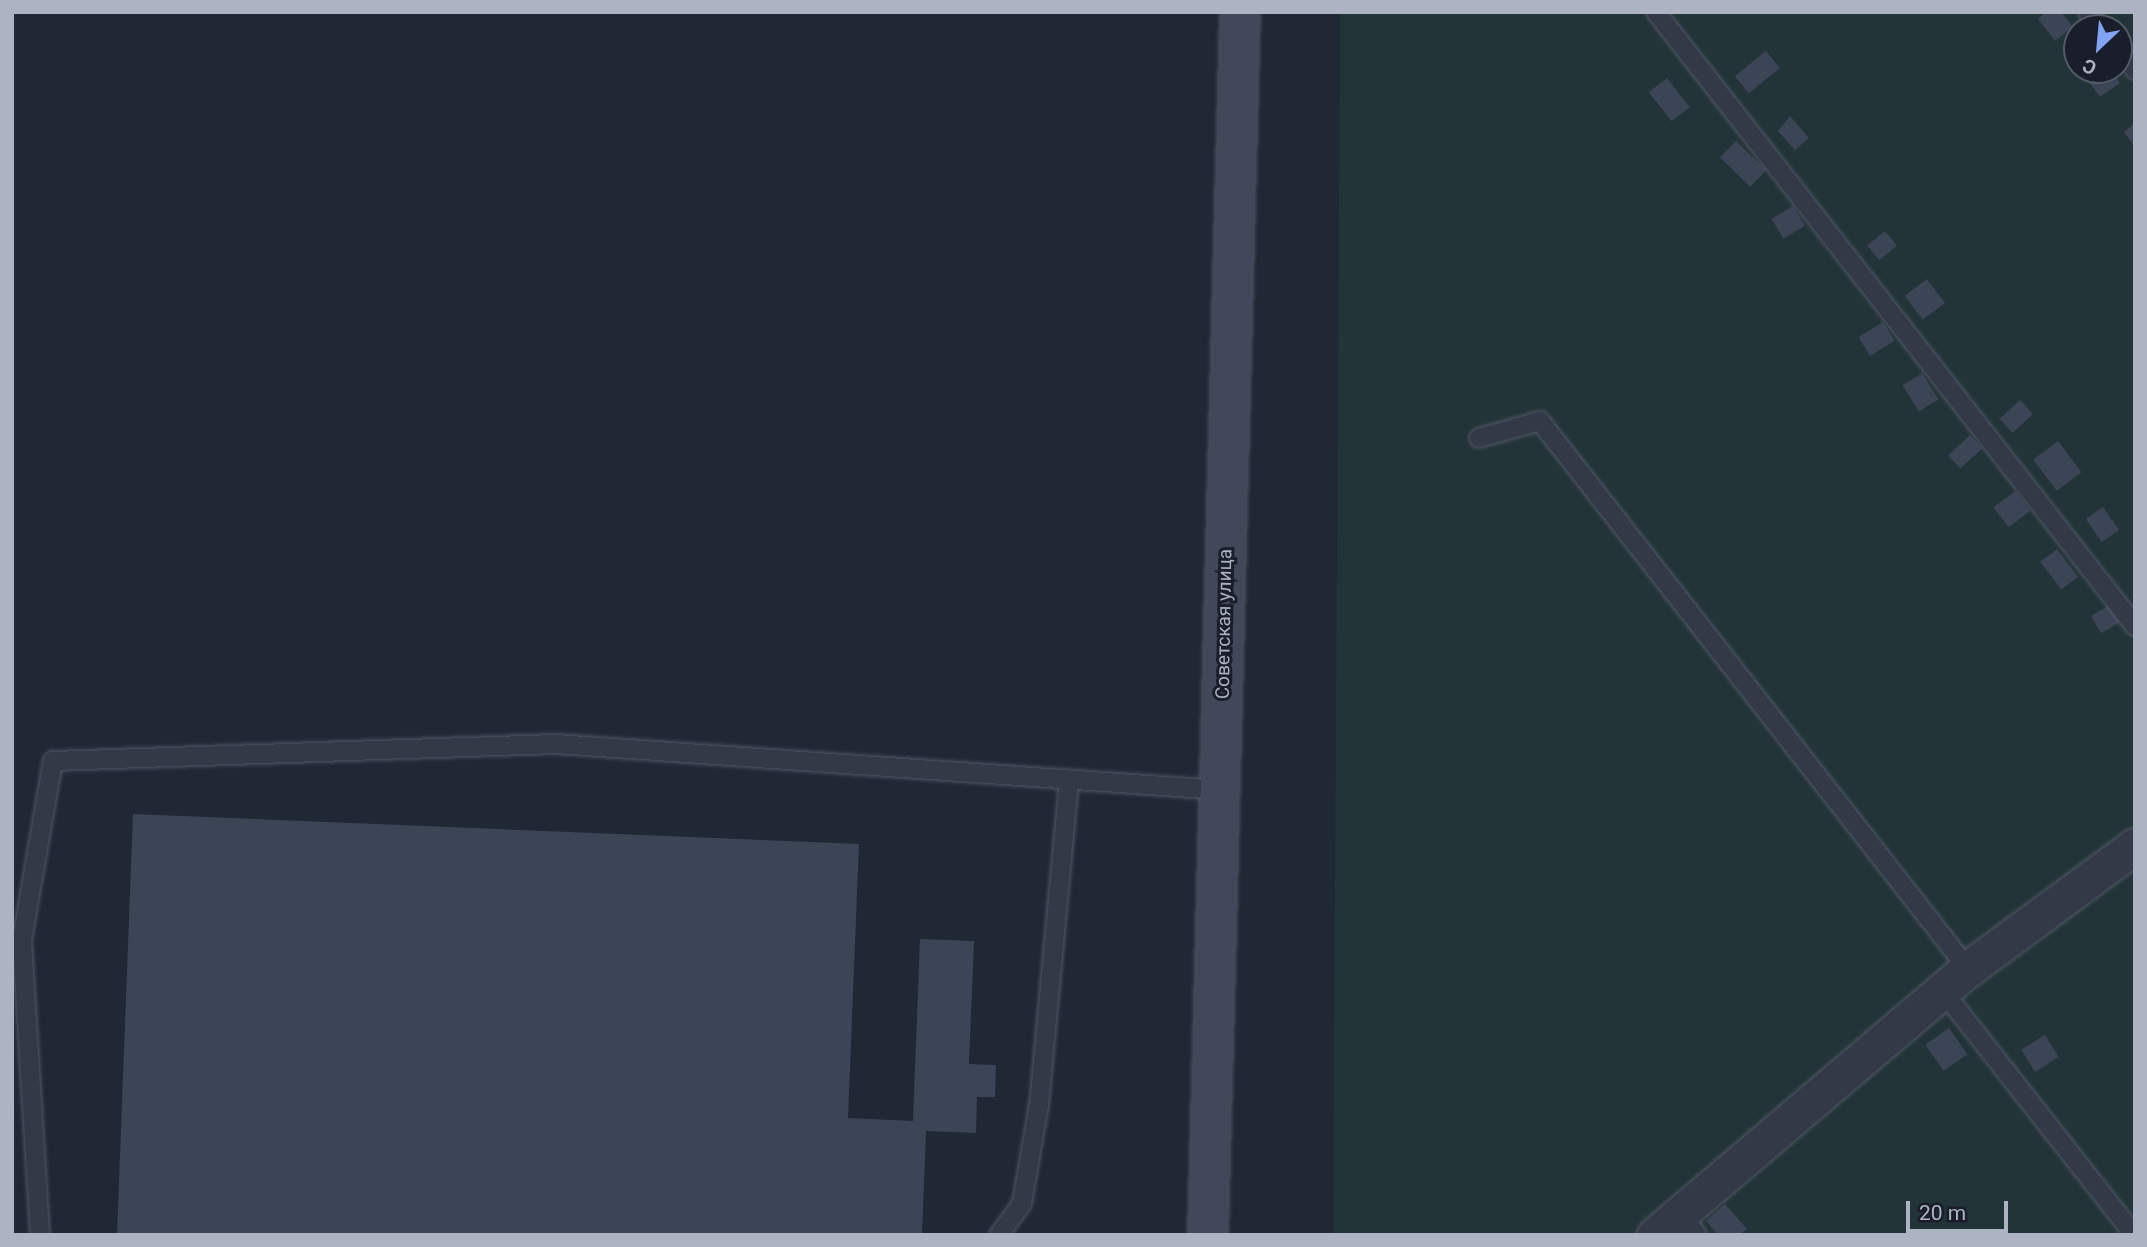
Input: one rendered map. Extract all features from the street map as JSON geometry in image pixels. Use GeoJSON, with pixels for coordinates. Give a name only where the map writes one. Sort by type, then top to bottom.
{"type":"FeatureCollection","features":[{"type":"Feature","properties":{"kind":"main road","name":"Советская улица"},"geometry":{"type":"LineString","coordinates":[[1208,1235],[1240,12]]}},
{"type":"Feature","properties":{"kind":"street"},"geometry":{"type":"LineString","coordinates":[[1677,1228],[1955,979],[2135,846]]}},
{"type":"Feature","properties":{"kind":"lane"},"geometry":{"type":"LineString","coordinates":[[1656,12],[2135,626]]}},
{"type":"Feature","properties":{"kind":"lane"},"geometry":{"type":"LineString","coordinates":[[1479,438],[1539,421],[1955,979],[2134,1235]]}},
{"type":"Feature","properties":{"kind":"lane"},"geometry":{"type":"LineString","coordinates":[[40,1235],[22,940],[53,761],[556,744],[1220,790]]}},
{"type":"Feature","properties":{"kind":"lane"},"geometry":{"type":"LineString","coordinates":[[999,1235],[1022,1203],[1039,1105],[1069,779]]}},
{"type":"Feature","properties":{"kind":"shaded area"},"geometry":{"type":"Polygon","coordinates":[[[1340,12],[2135,12],[2135,1235],[1333,1235],[1340,12]]]}},
{"type":"Feature","properties":{"kind":"building"},"geometry":{"type":"Polygon","coordinates":[[[2046,12],[2061,12],[2063,35],[2055,41],[2038,19],[2046,12]]]}},
{"type":"Feature","properties":{"kind":"building"},"geometry":{"type":"Polygon","coordinates":[[[1766,51],[1780,68],[1749,93],[1735,76],[1766,51]]]}},
{"type":"Feature","properties":{"kind":"building"},"geometry":{"type":"Polygon","coordinates":[[[1667,78],[1690,107],[1672,121],[1649,92],[1667,78]]]}},
{"type":"Feature","properties":{"kind":"building"},"geometry":{"type":"Polygon","coordinates":[[[2090,84],[2119,84],[2100,97],[2090,84]]]}},
{"type":"Feature","properties":{"kind":"building"},"geometry":{"type":"Polygon","coordinates":[[[1790,116],[1809,138],[1795,150],[1778,131],[1790,116]]]}},
{"type":"Feature","properties":{"kind":"building"},"geometry":{"type":"Polygon","coordinates":[[[2135,123],[2135,147],[2124,132],[2135,123]]]}},
{"type":"Feature","properties":{"kind":"building"},"geometry":{"type":"Polygon","coordinates":[[[1736,141],[1766,170],[1750,187],[1720,158],[1736,141]]]}},
{"type":"Feature","properties":{"kind":"building"},"geometry":{"type":"Polygon","coordinates":[[[1793,206],[1805,226],[1783,239],[1772,219],[1793,206]]]}},
{"type":"Feature","properties":{"kind":"building"},"geometry":{"type":"Polygon","coordinates":[[[1885,231],[1897,246],[1879,260],[1867,245],[1885,231]]]}},
{"type":"Feature","properties":{"kind":"building"},"geometry":{"type":"Polygon","coordinates":[[[1927,279],[1945,303],[1923,320],[1905,296],[1927,279]]]}},
{"type":"Feature","properties":{"kind":"building"},"geometry":{"type":"Polygon","coordinates":[[[1883,322],[1895,341],[1870,356],[1858,337],[1883,322]]]}},
{"type":"Feature","properties":{"kind":"building"},"geometry":{"type":"Polygon","coordinates":[[[1922,373],[1938,399],[1919,411],[1902,385],[1922,373]]]}},
{"type":"Feature","properties":{"kind":"building"},"geometry":{"type":"Polygon","coordinates":[[[2020,400],[2033,414],[2012,433],[2000,419],[2020,400]]]}},
{"type":"Feature","properties":{"kind":"building"},"geometry":{"type":"Polygon","coordinates":[[[1970,435],[1982,448],[1960,469],[1948,455],[1970,435]]]}},
{"type":"Feature","properties":{"kind":"building"},"geometry":{"type":"Polygon","coordinates":[[[2058,441],[2081,472],[2057,491],[2033,460],[2058,441]]]}},
{"type":"Feature","properties":{"kind":"building"},"geometry":{"type":"Polygon","coordinates":[[[2015,491],[2030,511],[2008,527],[1993,507],[2015,491]]]}},
{"type":"Feature","properties":{"kind":"building"},"geometry":{"type":"Polygon","coordinates":[[[2103,507],[2119,530],[2102,542],[2086,519],[2103,507]]]}},
{"type":"Feature","properties":{"kind":"building"},"geometry":{"type":"Polygon","coordinates":[[[2057,549],[2078,577],[2061,590],[2040,562],[2057,549]]]}},
{"type":"Feature","properties":{"kind":"building"},"geometry":{"type":"Polygon","coordinates":[[[2110,605],[2120,622],[2101,633],[2091,616],[2110,605]]]}},
{"type":"Feature","properties":{"kind":"building"},"geometry":{"type":"Polygon","coordinates":[[[133,814],[859,844],[848,1118],[913,1121],[920,939],[974,941],[969,1064],[996,1065],[995,1097],[977,1097],[976,1133],[926,1131],[922,1235],[117,1235],[133,814]]]}},
{"type":"Feature","properties":{"kind":"building"},"geometry":{"type":"Polygon","coordinates":[[[1949,1028],[1967,1054],[1944,1071],[1925,1045],[1949,1028]]]}},
{"type":"Feature","properties":{"kind":"building"},"geometry":{"type":"Polygon","coordinates":[[[2045,1035],[2059,1057],[2035,1072],[2021,1050],[2045,1035]]]}},
{"type":"Feature","properties":{"kind":"building"},"geometry":{"type":"Polygon","coordinates":[[[1725,1204],[1747,1229],[1740,1235],[1718,1235],[1706,1221],[1725,1204]]]}}]}
